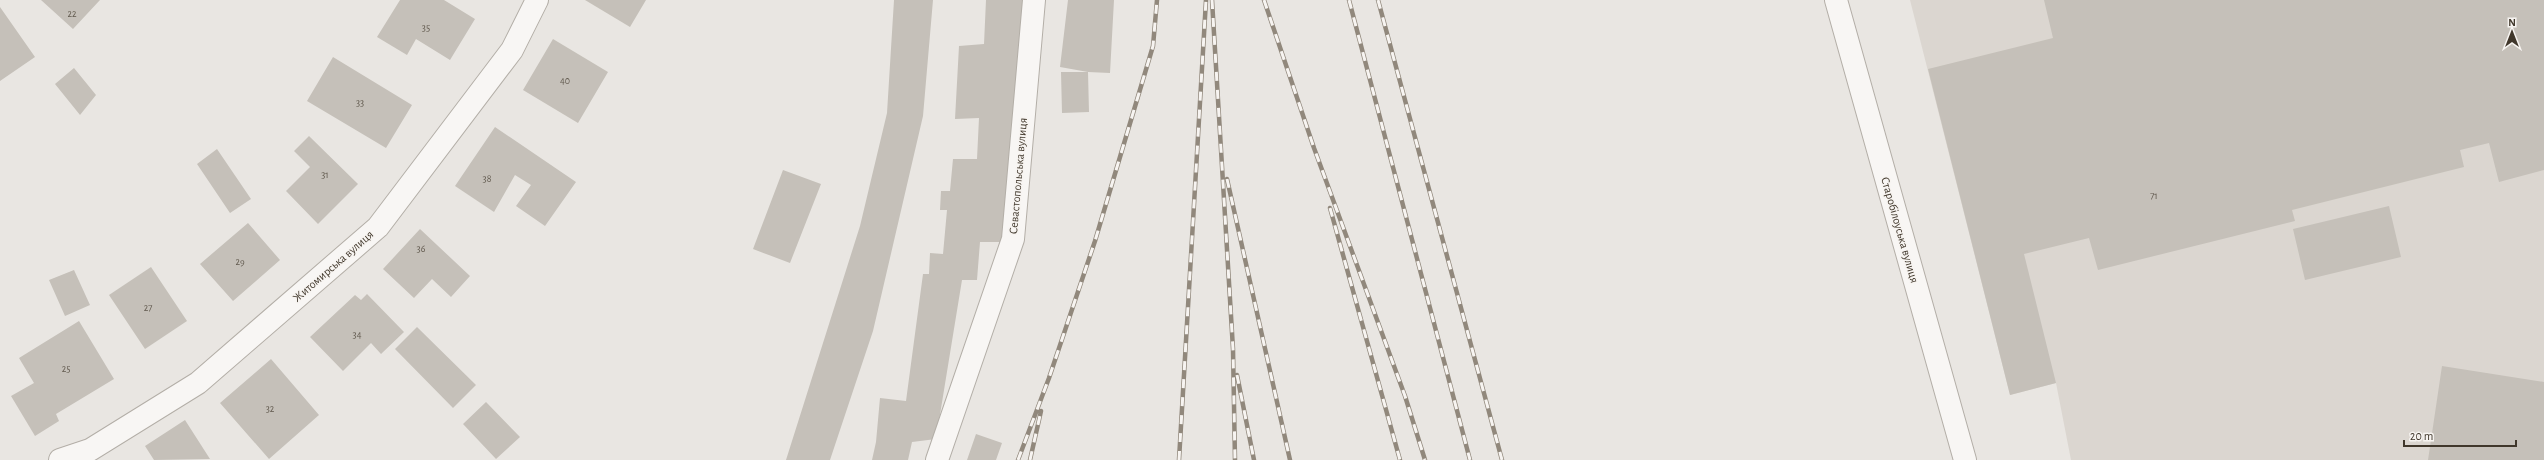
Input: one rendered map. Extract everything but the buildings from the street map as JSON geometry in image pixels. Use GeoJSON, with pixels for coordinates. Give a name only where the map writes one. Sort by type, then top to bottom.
{"type":"FeatureCollection","features":[{"type":"Feature","properties":{"kind":"street","name":"Житомирська вулиця"},"geometry":{"type":"LineString","coordinates":[[60,460],[93,455],[198,383],[378,227],[512,50],[537,0]]}},
{"type":"Feature","properties":{"kind":"street","name":"Севастопольська вулиця"},"geometry":{"type":"LineString","coordinates":[[937,460],[1013,239],[1034,0]]}},
{"type":"Feature","properties":{"kind":"street","name":"Старобілоуська вулиця"},"geometry":{"type":"LineString","coordinates":[[1836,0],[1965,460]]}},
{"type":"Feature","properties":{"kind":"shaded area"},"geometry":{"type":"Polygon","coordinates":[[[1910,0],[2544,0],[2544,460],[2071,460],[2056,383],[2010,395],[1910,0]]]}},
{"type":"Feature","properties":{"kind":"railway"},"geometry":{"type":"LineString","coordinates":[[1018,460],[1049,378],[1095,241],[1153,46],[1157,0]]}},
{"type":"Feature","properties":{"kind":"railway"},"geometry":{"type":"LineString","coordinates":[[1179,460],[1206,0]]}},
{"type":"Feature","properties":{"kind":"railway"},"geometry":{"type":"LineString","coordinates":[[1212,0],[1233,349],[1235,460]]}},
{"type":"Feature","properties":{"kind":"railway"},"geometry":{"type":"LineString","coordinates":[[1264,0],[1314,148],[1405,396],[1425,460]]}},
{"type":"Feature","properties":{"kind":"railway"},"geometry":{"type":"LineString","coordinates":[[1349,0],[1470,460]]}},
{"type":"Feature","properties":{"kind":"railway"},"geometry":{"type":"LineString","coordinates":[[1378,0],[1502,460]]}},
{"type":"Feature","properties":{"kind":"railway"},"geometry":{"type":"LineString","coordinates":[[1227,179],[1290,460]]}},
{"type":"Feature","properties":{"kind":"railway"},"geometry":{"type":"LineString","coordinates":[[1330,208],[1400,460]]}},
{"type":"Feature","properties":{"kind":"railway"},"geometry":{"type":"LineString","coordinates":[[1237,375],[1254,460]]}},
{"type":"Feature","properties":{"kind":"railway"},"geometry":{"type":"LineString","coordinates":[[1030,460],[1041,411]]}}]}
